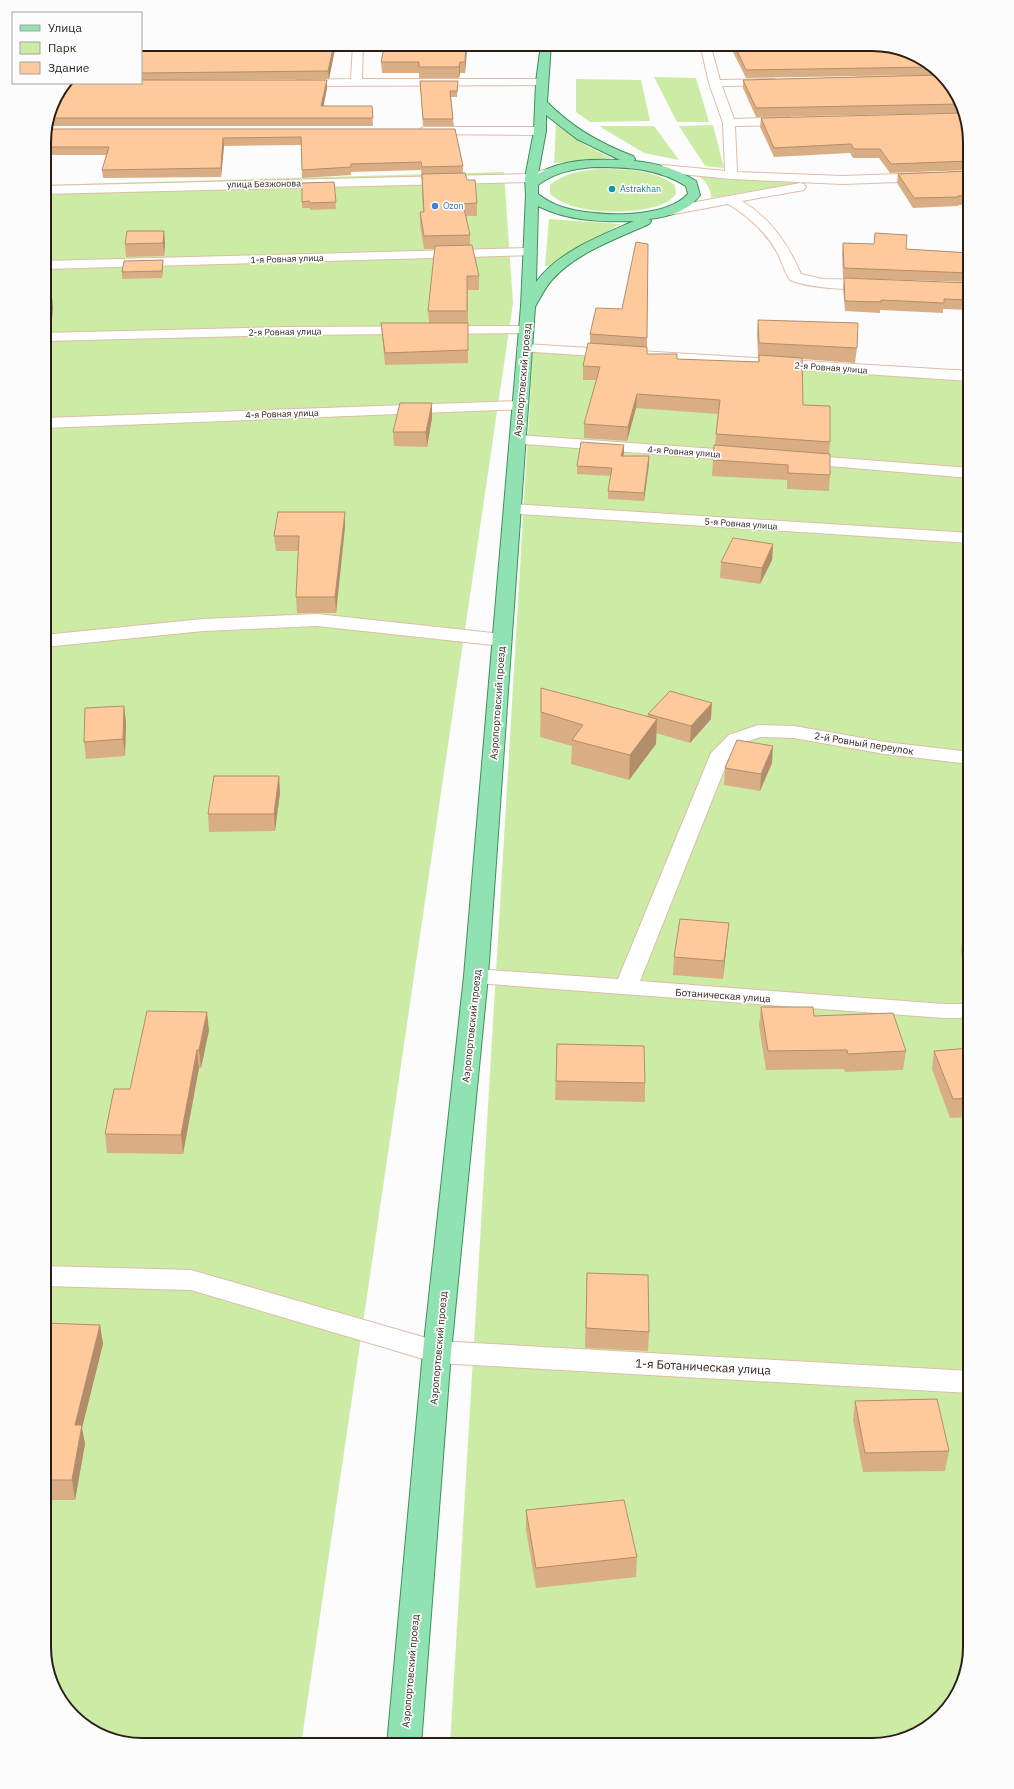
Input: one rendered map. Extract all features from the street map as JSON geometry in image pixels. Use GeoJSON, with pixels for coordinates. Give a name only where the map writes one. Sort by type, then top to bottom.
{"type":"FeatureCollection","features":[{"type":"Feature","properties":{"kind":"main road"},"geometry":{"type":"LineString","coordinates":[[528,306],[539,288],[551,273],[570,260],[615,234],[684,205],[694,195],[692,184],[678,174],[616,154],[582,136],[548,111],[541,102],[545,51]]}},
{"type":"Feature","properties":{"kind":"main road","name":"Аэропортовский проезд"},"geometry":{"type":"LineString","coordinates":[[405,1738],[437,1352],[476,976],[528,306],[532,185],[540,130],[541,102]]}},
{"type":"Feature","properties":{"kind":"main road"},"geometry":{"type":"LineString","coordinates":[[659,168],[625,163],[594,163],[566,167],[544,174],[532,185],[545,205],[569,213],[600,217],[632,217],[665,212]]}},
{"type":"Feature","properties":{"kind":"street"},"geometry":{"type":"LineString","coordinates":[[356,83],[358,51]]}},
{"type":"Feature","properties":{"kind":"street"},"geometry":{"type":"LineString","coordinates":[[707,51],[715,83],[729,123],[731,175]]}},
{"type":"Feature","properties":{"kind":"street"},"geometry":{"type":"LineString","coordinates":[[285,84],[542,82]]}},
{"type":"Feature","properties":{"kind":"street"},"geometry":{"type":"LineString","coordinates":[[715,83],[786,82]]}},
{"type":"Feature","properties":{"kind":"street"},"geometry":{"type":"LineString","coordinates":[[729,123],[800,121]]}},
{"type":"Feature","properties":{"kind":"street"},"geometry":{"type":"LineString","coordinates":[[412,131],[540,130]]}},
{"type":"Feature","properties":{"kind":"street"},"geometry":{"type":"LineString","coordinates":[[659,168],[731,175],[843,180],[938,176]]}},
{"type":"Feature","properties":{"kind":"street"},"geometry":{"type":"LineString","coordinates":[[665,212],[729,199],[843,180]]}},
{"type":"Feature","properties":{"kind":"street","name":"улица Безжонова"},"geometry":{"type":"LineString","coordinates":[[51,190],[532,185]]}},
{"type":"Feature","properties":{"kind":"street"},"geometry":{"type":"LineString","coordinates":[[729,199],[757,218],[773,234],[796,277],[799,279],[812,282],[883,285]]}},
{"type":"Feature","properties":{"kind":"street","name":"1-я Ровная улица"},"geometry":{"type":"LineString","coordinates":[[51,265],[530,252]]}},
{"type":"Feature","properties":{"kind":"street","name":"2-я Ровная улица"},"geometry":{"type":"LineString","coordinates":[[51,337],[278,331],[525,339],[963,375]]}},
{"type":"Feature","properties":{"kind":"street","name":"4-я Ровная улица"},"geometry":{"type":"LineString","coordinates":[[51,423],[520,406]]}},
{"type":"Feature","properties":{"kind":"street","name":"4-я Ровная улица"},"geometry":{"type":"LineString","coordinates":[[518,440],[756,457]]}},
{"type":"Feature","properties":{"kind":"street"},"geometry":{"type":"LineString","coordinates":[[788,459],[963,472]]}},
{"type":"Feature","properties":{"kind":"street","name":"5-я Ровная улица"},"geometry":{"type":"LineString","coordinates":[[512,509],[963,538]]}},
{"type":"Feature","properties":{"kind":"street"},"geometry":{"type":"LineString","coordinates":[[51,643],[203,625],[317,620],[502,640]]}},
{"type":"Feature","properties":{"kind":"street","name":"2-й Ровный переулок"},"geometry":{"type":"LineString","coordinates":[[626,988],[721,754],[736,739],[758,731],[794,732],[885,748],[963,757]]}},
{"type":"Feature","properties":{"kind":"street","name":"Ботаническая улица"},"geometry":{"type":"LineString","coordinates":[[476,976],[944,1011],[963,1011]]}},
{"type":"Feature","properties":{"kind":"street","name":"1-я Ботаническая улица"},"geometry":{"type":"LineString","coordinates":[[51,1276],[191,1280],[437,1352],[963,1382]]}},
{"type":"Feature","properties":{"kind":"green space"},"geometry":{"type":"Polygon","coordinates":[[[654,77],[696,78],[709,122],[677,122],[654,77]]]}},
{"type":"Feature","properties":{"kind":"green space"},"geometry":{"type":"Polygon","coordinates":[[[576,79],[641,80],[650,121],[590,122],[576,112],[576,79]]]}},
{"type":"Feature","properties":{"kind":"green space"},"geometry":{"type":"Polygon","coordinates":[[[556,124],[585,145],[611,158],[554,163],[556,124]]]}},
{"type":"Feature","properties":{"kind":"green space"},"geometry":{"type":"Polygon","coordinates":[[[713,125],[724,168],[705,166],[679,126],[713,125]]]}},
{"type":"Feature","properties":{"kind":"green space"},"geometry":{"type":"Polygon","coordinates":[[[599,126],[654,126],[679,160],[644,153],[599,126]]]}},
{"type":"Feature","properties":{"kind":"green space"},"geometry":{"type":"Polygon","coordinates":[[[598,169],[618,169],[648,173],[675,185],[676,194],[668,201],[656,206],[614,212],[598,211],[571,206],[550,194],[550,185],[555,181],[567,175],[598,169]]]}},
{"type":"Feature","properties":{"kind":"green space"},"geometry":{"type":"Polygon","coordinates":[[[504,172],[513,303],[302,1738],[136,1738],[113,1733],[92,1723],[74,1707],[60,1687],[52,1659],[51,185],[504,172]]]}},
{"type":"Feature","properties":{"kind":"green space"},"geometry":{"type":"Polygon","coordinates":[[[699,176],[798,181],[800,183],[711,198],[708,186],[699,176]]]}},
{"type":"Feature","properties":{"kind":"green space"},"geometry":{"type":"Polygon","coordinates":[[[549,219],[620,224],[550,266],[545,266],[549,219]]]}},
{"type":"Feature","properties":{"kind":"green space"},"geometry":{"type":"Polygon","coordinates":[[[533,350],[963,376],[963,1647],[961,1665],[954,1687],[940,1707],[922,1723],[912,1729],[884,1737],[450,1738],[533,350]]]}},
{"type":"Feature","properties":{"kind":"building"},"geometry":{"type":"Polygon","coordinates":[[[142,51],[332,51],[328,71],[142,73],[142,51]]]}},
{"type":"Feature","properties":{"kind":"building"},"geometry":{"type":"Polygon","coordinates":[[[383,51],[466,51],[465,62],[460,62],[459,67],[419,67],[419,62],[381,62],[383,51]]]}},
{"type":"Feature","properties":{"kind":"building"},"geometry":{"type":"Polygon","coordinates":[[[737,51],[878,51],[901,56],[912,60],[923,67],[746,70],[737,51]]]}},
{"type":"Feature","properties":{"kind":"building"},"geometry":{"type":"Polygon","coordinates":[[[933,75],[948,92],[955,104],[756,108],[743,80],[933,75]]]}},
{"type":"Feature","properties":{"kind":"building"},"geometry":{"type":"Polygon","coordinates":[[[142,80],[327,80],[321,106],[372,106],[373,118],[54,118],[63,97],[72,84],[142,84],[142,80]]]}},
{"type":"Feature","properties":{"kind":"building"},"geometry":{"type":"Polygon","coordinates":[[[420,81],[458,81],[457,91],[450,91],[453,119],[423,119],[420,81]]]}},
{"type":"Feature","properties":{"kind":"building"},"geometry":{"type":"Polygon","coordinates":[[[958,113],[962,130],[963,161],[891,164],[880,149],[854,149],[851,144],[774,148],[761,118],[958,113]]]}},
{"type":"Feature","properties":{"kind":"building"},"geometry":{"type":"Polygon","coordinates":[[[52,129],[455,129],[463,166],[422,167],[421,162],[351,164],[351,167],[302,170],[301,137],[223,138],[221,168],[102,170],[109,147],[51,147],[52,129]]]}},
{"type":"Feature","properties":{"kind":"building"},"geometry":{"type":"Polygon","coordinates":[[[963,171],[963,196],[958,196],[959,197],[914,198],[898,174],[963,171]]]}},
{"type":"Feature","properties":{"kind":"building"},"geometry":{"type":"Polygon","coordinates":[[[465,173],[467,180],[475,180],[477,203],[463,204],[470,235],[424,236],[420,212],[424,212],[422,174],[465,173]]]}},
{"type":"Feature","properties":{"kind":"building"},"geometry":{"type":"Polygon","coordinates":[[[334,182],[336,202],[302,202],[302,183],[334,182]]]}},
{"type":"Feature","properties":{"kind":"building"},"geometry":{"type":"Polygon","coordinates":[[[127,231],[164,231],[163,243],[125,244],[127,231]]]}},
{"type":"Feature","properties":{"kind":"building"},"geometry":{"type":"Polygon","coordinates":[[[875,233],[907,235],[906,249],[963,253],[963,273],[844,268],[843,243],[874,244],[875,233]]]}},
{"type":"Feature","properties":{"kind":"building"},"geometry":{"type":"Polygon","coordinates":[[[636,242],[648,244],[647,338],[590,334],[596,308],[622,309],[636,242]]]}},
{"type":"Feature","properties":{"kind":"building"},"geometry":{"type":"Polygon","coordinates":[[[472,245],[479,276],[467,276],[467,311],[428,311],[435,246],[472,245]]]}},
{"type":"Feature","properties":{"kind":"building"},"geometry":{"type":"Polygon","coordinates":[[[163,260],[162,271],[122,272],[124,261],[163,260]]]}},
{"type":"Feature","properties":{"kind":"building"},"geometry":{"type":"Polygon","coordinates":[[[844,278],[963,283],[963,300],[944,299],[944,303],[881,300],[881,302],[845,301],[844,278]]]}},
{"type":"Feature","properties":{"kind":"building"},"geometry":{"type":"Polygon","coordinates":[[[758,320],[858,323],[857,348],[759,343],[758,320]]]}},
{"type":"Feature","properties":{"kind":"building"},"geometry":{"type":"Polygon","coordinates":[[[381,323],[468,323],[468,350],[385,353],[381,323]]]}},
{"type":"Feature","properties":{"kind":"building"},"geometry":{"type":"Polygon","coordinates":[[[588,343],[647,347],[647,354],[677,354],[677,359],[759,362],[759,355],[802,358],[803,405],[830,406],[830,442],[716,434],[720,400],[637,394],[628,427],[584,424],[600,367],[583,366],[588,343]]]}},
{"type":"Feature","properties":{"kind":"building"},"geometry":{"type":"Polygon","coordinates":[[[400,403],[432,403],[426,432],[393,432],[400,403]]]}},
{"type":"Feature","properties":{"kind":"building"},"geometry":{"type":"Polygon","coordinates":[[[581,442],[624,445],[621,456],[649,456],[644,493],[608,491],[612,468],[577,466],[581,442]]]}},
{"type":"Feature","properties":{"kind":"building"},"geometry":{"type":"Polygon","coordinates":[[[714,445],[830,454],[830,475],[788,473],[788,465],[713,460],[714,445]]]}},
{"type":"Feature","properties":{"kind":"building"},"geometry":{"type":"Polygon","coordinates":[[[278,512],[345,512],[335,597],[296,597],[299,536],[274,536],[278,512]]]}},
{"type":"Feature","properties":{"kind":"building"},"geometry":{"type":"Polygon","coordinates":[[[733,538],[773,544],[762,568],[721,562],[733,538]]]}},
{"type":"Feature","properties":{"kind":"building"},"geometry":{"type":"Polygon","coordinates":[[[541,688],[657,719],[630,755],[572,740],[583,725],[541,712],[541,688]]]}},
{"type":"Feature","properties":{"kind":"building"},"geometry":{"type":"Polygon","coordinates":[[[670,691],[712,703],[691,726],[648,714],[670,691]]]}},
{"type":"Feature","properties":{"kind":"building"},"geometry":{"type":"Polygon","coordinates":[[[124,706],[123,739],[84,742],[85,708],[124,706]]]}},
{"type":"Feature","properties":{"kind":"building"},"geometry":{"type":"Polygon","coordinates":[[[737,740],[773,746],[761,774],[725,768],[737,740]]]}},
{"type":"Feature","properties":{"kind":"building"},"geometry":{"type":"Polygon","coordinates":[[[214,776],[279,776],[274,814],[208,814],[214,776]]]}},
{"type":"Feature","properties":{"kind":"building"},"geometry":{"type":"Polygon","coordinates":[[[680,919],[729,923],[724,961],[674,957],[680,919]]]}},
{"type":"Feature","properties":{"kind":"building"},"geometry":{"type":"Polygon","coordinates":[[[761,1007],[813,1007],[814,1016],[893,1013],[906,1051],[848,1054],[847,1050],[768,1051],[761,1007]]]}},
{"type":"Feature","properties":{"kind":"building"},"geometry":{"type":"Polygon","coordinates":[[[147,1011],[207,1012],[199,1050],[197,1050],[181,1135],[105,1134],[114,1089],[130,1089],[147,1011]]]}},
{"type":"Feature","properties":{"kind":"building"},"geometry":{"type":"Polygon","coordinates":[[[557,1044],[644,1046],[645,1083],[556,1081],[557,1044]]]}},
{"type":"Feature","properties":{"kind":"building"},"geometry":{"type":"Polygon","coordinates":[[[963,1049],[963,1098],[953,1099],[934,1051],[963,1049]]]}},
{"type":"Feature","properties":{"kind":"building"},"geometry":{"type":"Polygon","coordinates":[[[587,1273],[648,1275],[649,1332],[586,1328],[587,1273]]]}},
{"type":"Feature","properties":{"kind":"building"},"geometry":{"type":"Polygon","coordinates":[[[51,1323],[100,1325],[75,1425],[82,1425],[72,1480],[51,1480],[51,1323]]]}},
{"type":"Feature","properties":{"kind":"building"},"geometry":{"type":"Polygon","coordinates":[[[937,1399],[949,1451],[865,1453],[855,1401],[937,1399]]]}},
{"type":"Feature","properties":{"kind":"building"},"geometry":{"type":"Polygon","coordinates":[[[624,1500],[637,1557],[536,1568],[526,1510],[624,1500]]]}},
{"type":"Feature","properties":{"kind":"place","name":"Astrakhan"},"geometry":{"type":"Point","coordinates":[612,189]}},
{"type":"Feature","properties":{"kind":"place","name":"Ozon"},"geometry":{"type":"Point","coordinates":[435,206]}}]}
